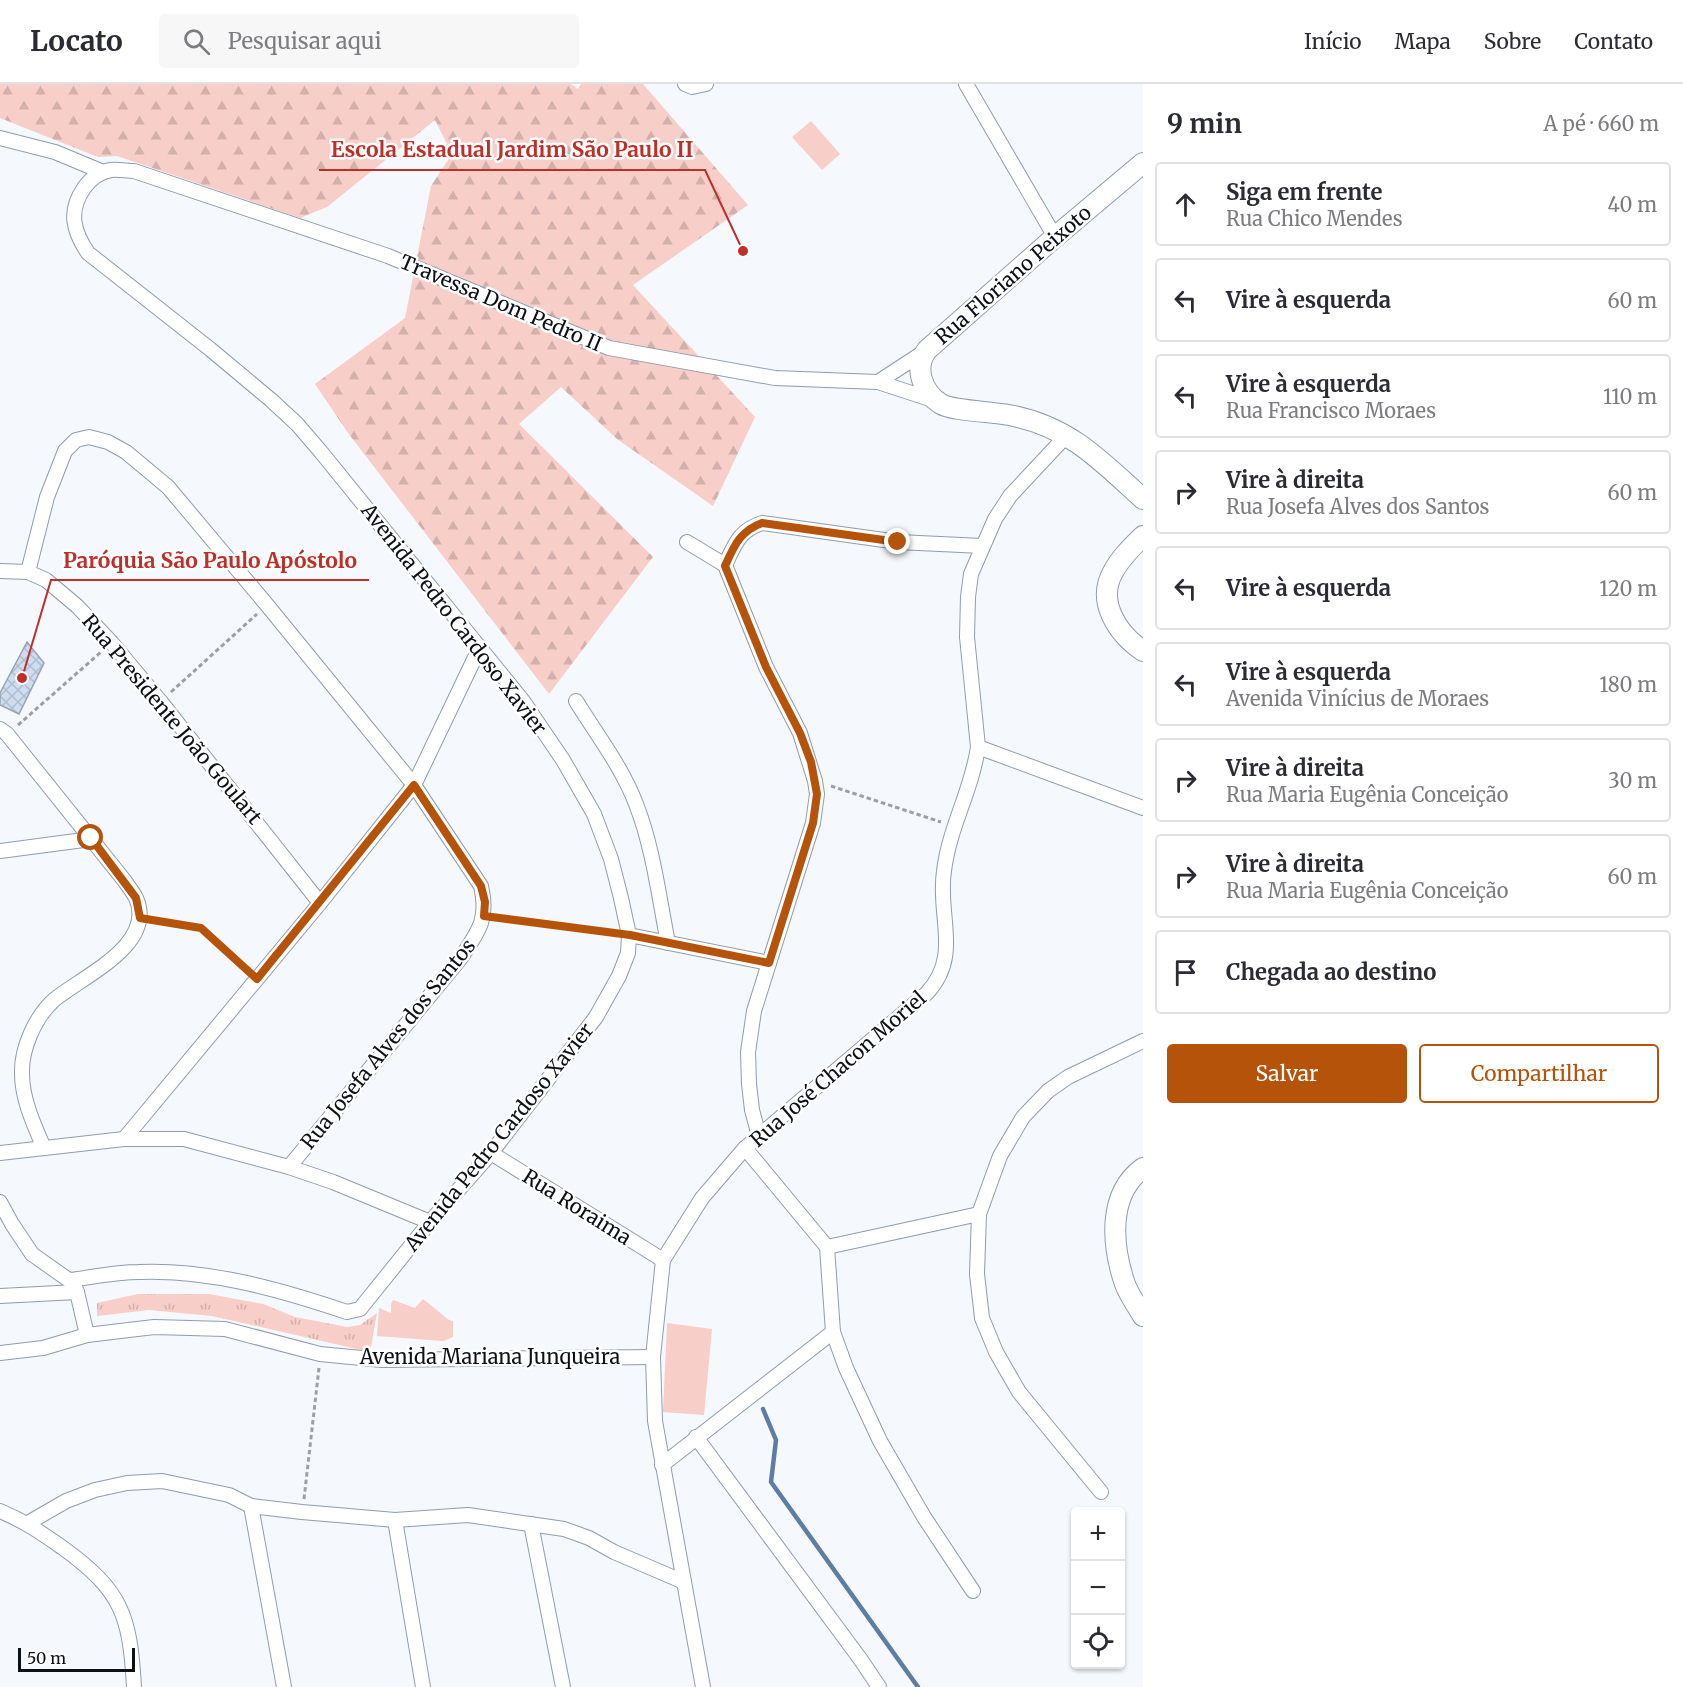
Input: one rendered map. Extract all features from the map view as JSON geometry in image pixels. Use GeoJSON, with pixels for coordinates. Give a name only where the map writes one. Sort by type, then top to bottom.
{"type":"FeatureCollection","features":[{"type":"Feature","properties":{"kind":"street"},"geometry":{"type":"LineString","coordinates":[[686,84],[692,87],[706,84]]}},
{"type":"Feature","properties":{"kind":"street"},"geometry":{"type":"LineString","coordinates":[[966,84],[1055,237]]}},
{"type":"Feature","properties":{"kind":"street"},"geometry":{"type":"LineString","coordinates":[[0,138],[55,153],[103,172]]}},
{"type":"Feature","properties":{"kind":"street","name":"Rua Floriano Peixoto"},"geometry":{"type":"LineString","coordinates":[[937,401],[929,393],[920,376],[922,357],[927,350],[1143,163]]}},
{"type":"Feature","properties":{"kind":"street","name":"Travessa Dom Pedro II"},"geometry":{"type":"LineString","coordinates":[[103,172],[113,169],[134,171],[388,256],[609,348],[775,378],[878,382],[937,401],[944,406],[1026,418],[1067,435],[1094,454],[1143,499]]}},
{"type":"Feature","properties":{"kind":"street","name":"Avenida Pedro Cardoso Xavier"},"geometry":{"type":"LineString","coordinates":[[74,1286],[139,1272],[178,1273],[215,1277],[271,1289],[347,1312],[356,1311],[363,1306],[430,1222],[491,1154],[596,1017],[619,976],[628,954],[630,935],[611,859],[594,814],[563,759],[524,701],[297,424],[210,349],[88,253],[79,240],[74,222],[74,206],[91,178],[103,172]]}},
{"type":"Feature","properties":{"kind":"street"},"geometry":{"type":"LineString","coordinates":[[878,382],[927,350]]}},
{"type":"Feature","properties":{"kind":"street","name":"Rua José Chacon Moriel"},"geometry":{"type":"LineString","coordinates":[[653,1357],[663,1260],[702,1198],[746,1148],[927,993],[938,981],[943,970],[946,957],[942,897],[944,871],[954,827],[976,764],[978,747],[967,637],[968,597],[972,574],[995,519],[1010,496],[1067,435]]}},
{"type":"Feature","properties":{"kind":"street","name":"Rua Josefa Alves dos Santos"},"geometry":{"type":"LineString","coordinates":[[28,572],[47,497],[65,451],[76,440],[89,437],[108,442],[126,452],[168,487],[267,605],[414,785],[481,886],[485,902],[484,916],[480,929],[460,959],[289,1167]]}},
{"type":"Feature","properties":{"kind":"street"},"geometry":{"type":"LineString","coordinates":[[725,566],[739,536],[751,527],[762,523],[898,542],[982,546]]}},
{"type":"Feature","properties":{"kind":"street"},"geometry":{"type":"LineString","coordinates":[[1143,536],[1124,554],[1111,573],[1106,592],[1112,617],[1120,632],[1143,651]]}},
{"type":"Feature","properties":{"kind":"street"},"geometry":{"type":"LineString","coordinates":[[687,542],[725,566],[766,667],[800,733],[817,794],[813,823],[754,1011],[748,1052],[752,1110],[759,1136]]}},
{"type":"Feature","properties":{"kind":"street","name":"Rua Presidente João Goulart"},"geometry":{"type":"LineString","coordinates":[[0,571],[28,572],[46,580],[77,606],[112,643],[161,702],[320,903]]}},
{"type":"Feature","properties":{"kind":"street"},"geometry":{"type":"LineString","coordinates":[[124,1139],[320,903],[414,785],[480,647]]}},
{"type":"Feature","properties":{"kind":"street"},"geometry":{"type":"LineString","coordinates":[[576,701],[622,773],[637,805],[668,943]]}},
{"type":"Feature","properties":{"kind":"street"},"geometry":{"type":"LineString","coordinates":[[4,732],[91,838],[136,898],[140,918],[135,933],[115,957],[53,1001],[37,1022],[26,1046],[22,1073],[23,1083],[32,1120],[44,1148]]}},
{"type":"Feature","properties":{"kind":"street"},"geometry":{"type":"LineString","coordinates":[[978,747],[1143,808]]}},
{"type":"Feature","properties":{"kind":"street"},"geometry":{"type":"LineString","coordinates":[[0,851],[91,838]]}},
{"type":"Feature","properties":{"kind":"street"},"geometry":{"type":"LineString","coordinates":[[630,935],[769,963]]}},
{"type":"Feature","properties":{"kind":"street"},"geometry":{"type":"LineString","coordinates":[[1101,1492],[1019,1392],[996,1352],[982,1318],[977,1274],[980,1214],[1000,1156],[1023,1117],[1048,1091],[1068,1077],[1143,1041]]}},
{"type":"Feature","properties":{"kind":"street"},"geometry":{"type":"LineString","coordinates":[[0,1153],[124,1139],[184,1140],[289,1167],[343,1185],[430,1222]]}},
{"type":"Feature","properties":{"kind":"street"},"geometry":{"type":"LineString","coordinates":[[746,1148],[827,1247],[833,1332],[846,1368],[880,1441],[924,1517],[973,1591]]}},
{"type":"Feature","properties":{"kind":"street","name":"Rua Roraima"},"geometry":{"type":"LineString","coordinates":[[491,1154],[663,1260]]}},
{"type":"Feature","properties":{"kind":"street"},"geometry":{"type":"LineString","coordinates":[[1143,1168],[1122,1191],[1115,1216],[1116,1252],[1125,1286],[1143,1316]]}},
{"type":"Feature","properties":{"kind":"street"},"geometry":{"type":"LineString","coordinates":[[0,1202],[32,1254],[74,1286],[87,1335]]}},
{"type":"Feature","properties":{"kind":"street"},"geometry":{"type":"LineString","coordinates":[[827,1247],[980,1214]]}},
{"type":"Feature","properties":{"kind":"street"},"geometry":{"type":"LineString","coordinates":[[0,1296],[74,1286]]}},
{"type":"Feature","properties":{"kind":"street","name":"Avenida Mariana Junqueira"},"geometry":{"type":"LineString","coordinates":[[0,1353],[43,1348],[87,1335],[154,1327],[225,1329],[320,1354],[392,1360],[653,1357]]}},
{"type":"Feature","properties":{"kind":"street"},"geometry":{"type":"LineString","coordinates":[[662,1465],[833,1332]]}},
{"type":"Feature","properties":{"kind":"street"},"geometry":{"type":"LineString","coordinates":[[653,1357],[655,1421],[703,1687]]}},
{"type":"Feature","properties":{"kind":"street"},"geometry":{"type":"LineString","coordinates":[[696,1437],[879,1687]]}},
{"type":"Feature","properties":{"kind":"street"},"geometry":{"type":"LineString","coordinates":[[28,1523],[66,1501],[95,1490],[127,1482],[162,1481],[197,1486],[229,1495],[251,1506],[394,1520],[468,1515],[564,1529],[589,1538],[614,1552],[684,1582]]}},
{"type":"Feature","properties":{"kind":"street"},"geometry":{"type":"LineString","coordinates":[[251,1506],[284,1687]]}},
{"type":"Feature","properties":{"kind":"street"},"geometry":{"type":"LineString","coordinates":[[0,1511],[28,1523],[91,1568],[109,1587],[120,1606],[128,1630],[134,1687]]}},
{"type":"Feature","properties":{"kind":"street"},"geometry":{"type":"LineString","coordinates":[[394,1520],[423,1687]]}},
{"type":"Feature","properties":{"kind":"street"},"geometry":{"type":"LineString","coordinates":[[531,1524],[563,1687]]}},
{"type":"Feature","properties":{"kind":"path"},"geometry":{"type":"LineString","coordinates":[[161,702],[267,605]]}},
{"type":"Feature","properties":{"kind":"path"},"geometry":{"type":"LineString","coordinates":[[4,732],[112,643]]}},
{"type":"Feature","properties":{"kind":"path"},"geometry":{"type":"LineString","coordinates":[[815,781],[954,827]]}},
{"type":"Feature","properties":{"kind":"path"},"geometry":{"type":"LineString","coordinates":[[484,916],[630,935]]}},
{"type":"Feature","properties":{"kind":"path"},"geometry":{"type":"LineString","coordinates":[[140,918],[201,928],[257,979]]}},
{"type":"Feature","properties":{"kind":"path"},"geometry":{"type":"LineString","coordinates":[[302,1512],[320,1354]]}},
{"type":"Feature","properties":{"kind":"green space"},"geometry":{"type":"Polygon","coordinates":[[[0,84],[571,84],[578,89],[581,84],[643,84],[748,205],[633,285],[755,417],[713,506],[617,439],[561,387],[519,424],[653,557],[549,694],[348,433],[315,384],[405,318],[431,186],[452,154],[435,120],[327,207],[300,218],[117,156],[98,157],[0,118],[0,84]]]}},
{"type":"Feature","properties":{"kind":"green space"},"geometry":{"type":"Polygon","coordinates":[[[811,121],[840,154],[822,170],[792,137],[811,121]]]}},
{"type":"Feature","properties":{"kind":"green space"},"geometry":{"type":"Polygon","coordinates":[[[138,1294],[209,1294],[263,1304],[295,1317],[347,1327],[360,1325],[377,1313],[370,1352],[212,1316],[149,1310],[97,1316],[97,1303],[138,1294]]]}},
{"type":"Feature","properties":{"kind":"green space"},"geometry":{"type":"Polygon","coordinates":[[[423,1299],[453,1321],[453,1337],[443,1341],[377,1336],[379,1308],[391,1313],[393,1300],[415,1308],[423,1299]]]}},
{"type":"Feature","properties":{"kind":"green space"},"geometry":{"type":"Polygon","coordinates":[[[667,1323],[712,1329],[704,1415],[663,1412],[667,1323]]]}},
{"type":"Feature","properties":{"kind":"building"},"geometry":{"type":"Polygon","coordinates":[[[27,642],[44,663],[19,714],[0,705],[0,693],[27,642]]]}},
{"type":"Feature","properties":{"kind":"waterway"},"geometry":{"type":"LineString","coordinates":[[763,1409],[776,1440],[771,1482],[918,1687]]}},
{"type":"Feature","properties":{"kind":"place","name":"Escola Estadual Jardim São Paulo II"},"geometry":{"type":"Point","coordinates":[743,251]}},
{"type":"Feature","properties":{"kind":"place","name":"Paróquia São Paulo Apóstolo"},"geometry":{"type":"Point","coordinates":[22,678]}},
{"type":"Feature","properties":{"kind":"route"},"geometry":{"type":"LineString","coordinates":[[91,838],[136,898],[140,918],[201,928],[257,979],[377,834],[414,785],[481,886],[485,902],[484,916],[630,935],[769,963],[813,823],[817,794],[811,762],[800,733],[766,667],[725,566],[739,536],[751,527],[762,523],[898,542]]}}]}
